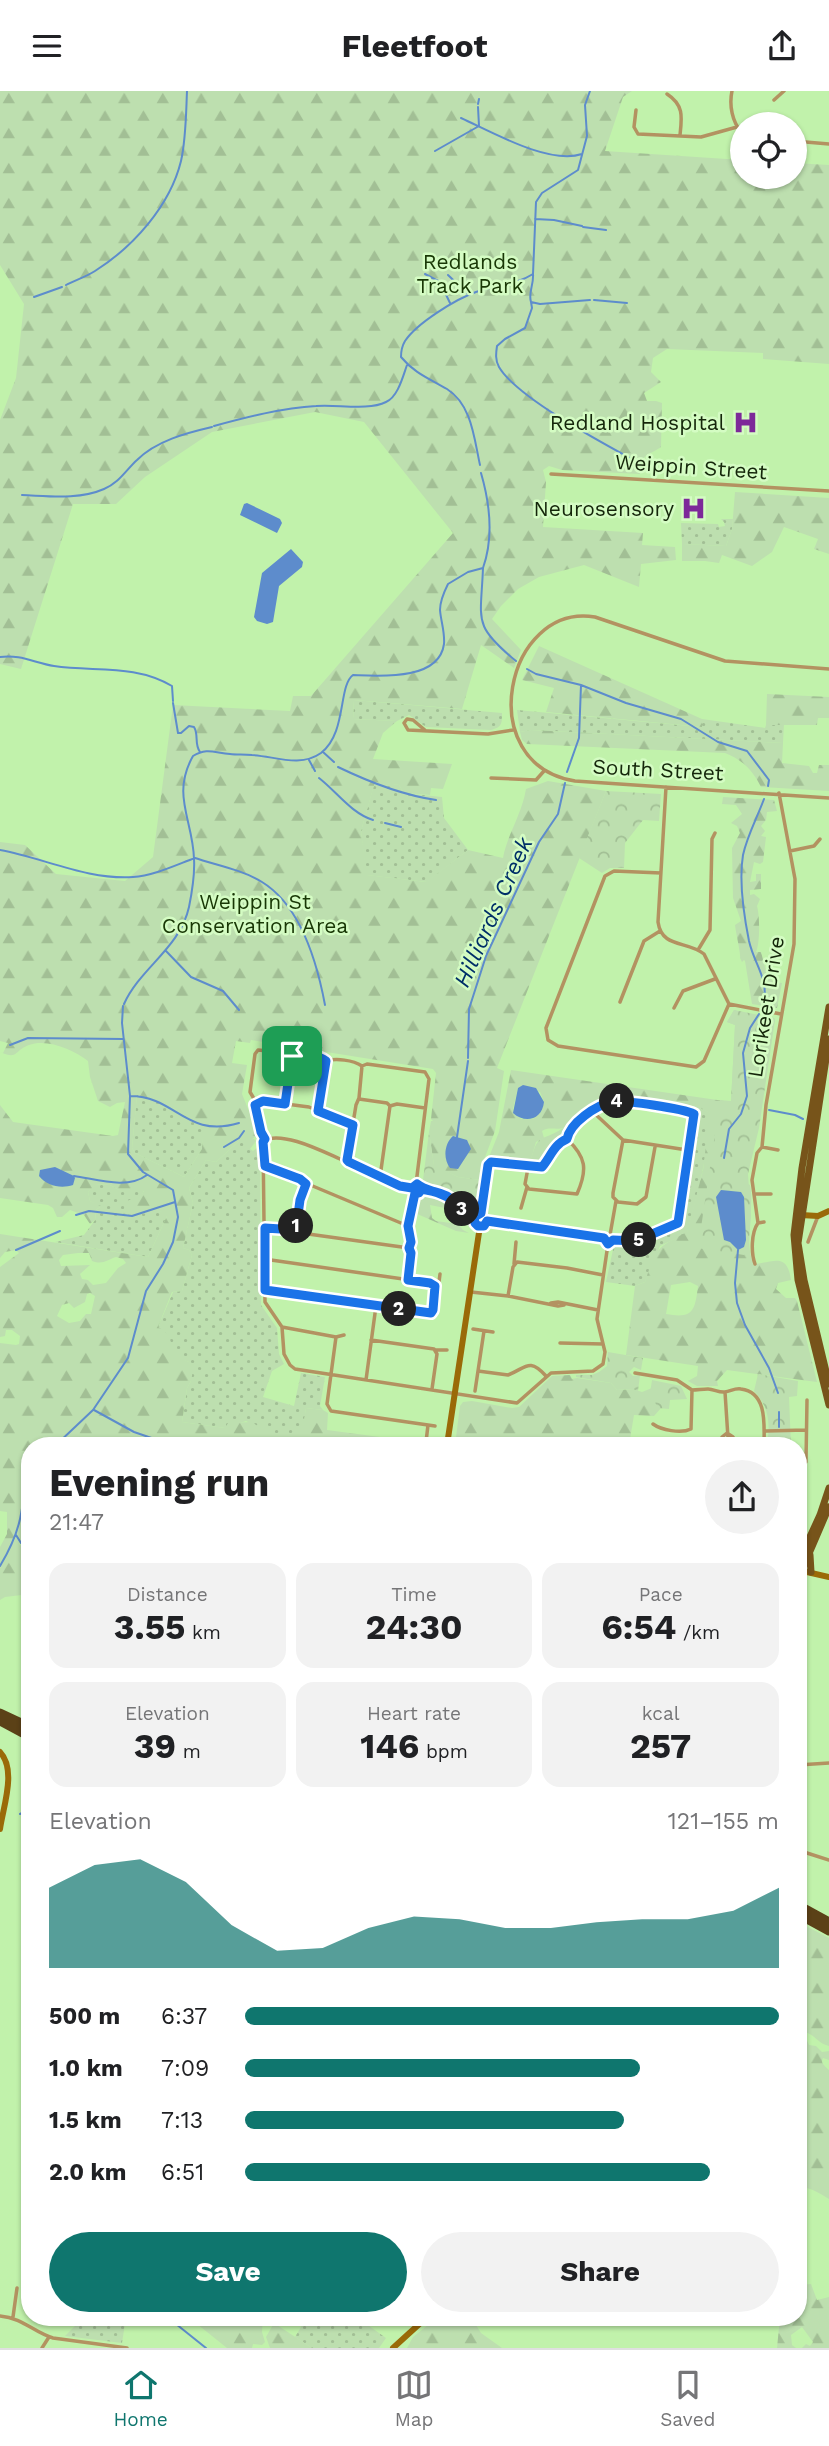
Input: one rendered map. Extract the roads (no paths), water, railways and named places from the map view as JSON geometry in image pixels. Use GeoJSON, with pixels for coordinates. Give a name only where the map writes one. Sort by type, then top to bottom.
{"type":"FeatureCollection","features":[{"type":"Feature","properties":{"kind":"highway"},"geometry":{"type":"LineString","coordinates":[[0,1713],[21,1723]]}},
{"type":"Feature","properties":{"kind":"highway"},"geometry":{"type":"LineString","coordinates":[[0,1721],[21,1732]]}},
{"type":"Feature","properties":{"kind":"highway"},"geometry":{"type":"LineString","coordinates":[[807,1910],[829,1922]]}},
{"type":"Feature","properties":{"kind":"highway"},"geometry":{"type":"LineString","coordinates":[[807,1920],[829,1931]]}},
{"type":"Feature","properties":{"kind":"main road"},"geometry":{"type":"LineString","coordinates":[[829,1007],[799,1212],[795,1262],[829,1405]]}},
{"type":"Feature","properties":{"kind":"main road"},"geometry":{"type":"LineString","coordinates":[[829,1039],[799,1212],[798,1243],[800,1265],[829,1384]]}},
{"type":"Feature","properties":{"kind":"main road"},"geometry":{"type":"LineString","coordinates":[[807,1550],[829,1488]]}},
{"type":"Feature","properties":{"kind":"main road"},"geometry":{"type":"LineString","coordinates":[[807,1557],[829,1507]]}},
{"type":"Feature","properties":{"kind":"main road"},"geometry":{"type":"LineString","coordinates":[[810,1551],[811,1573]]}},
{"type":"Feature","properties":{"kind":"street"},"geometry":{"type":"LineString","coordinates":[[732,91],[733,112]]}},
{"type":"Feature","properties":{"kind":"street"},"geometry":{"type":"LineString","coordinates":[[774,100],[783,91]]}},
{"type":"Feature","properties":{"kind":"street"},"geometry":{"type":"LineString","coordinates":[[667,94],[679,103],[682,110],[680,135]]}},
{"type":"Feature","properties":{"kind":"street"},"geometry":{"type":"LineString","coordinates":[[636,110],[634,127],[638,134],[707,136],[730,129]]}},
{"type":"Feature","properties":{"kind":"street"},"geometry":{"type":"LineString","coordinates":[[807,142],[829,144]]}},
{"type":"Feature","properties":{"kind":"street","name":"Weippin Street"},"geometry":{"type":"LineString","coordinates":[[551,474],[829,491]]}},
{"type":"Feature","properties":{"kind":"street"},"geometry":{"type":"LineString","coordinates":[[491,778],[537,780],[544,771],[526,753],[513,730],[511,705],[522,661],[531,644],[546,628],[560,620],[573,616],[595,617],[725,661],[829,669]]}},
{"type":"Feature","properties":{"kind":"street"},"geometry":{"type":"LineString","coordinates":[[426,731],[411,719],[404,723],[408,730],[426,731],[488,734],[513,730]]}},
{"type":"Feature","properties":{"kind":"street","name":"South Street"},"geometry":{"type":"LineString","coordinates":[[544,771],[575,781],[829,798]]}},
{"type":"Feature","properties":{"kind":"street"},"geometry":{"type":"LineString","coordinates":[[666,787],[658,922],[660,931],[670,942],[698,950],[706,958],[729,1004],[781,1014]]}},
{"type":"Feature","properties":{"kind":"street","name":"Lorikeet Drive"},"geometry":{"type":"LineString","coordinates":[[757,1262],[752,1254],[754,1228],[758,1223],[753,1173],[757,1153],[762,1147],[766,1105],[794,944],[795,879],[779,793]]}},
{"type":"Feature","properties":{"kind":"street"},"geometry":{"type":"LineString","coordinates":[[698,950],[710,930],[712,839],[715,833]]}},
{"type":"Feature","properties":{"kind":"street"},"geometry":{"type":"LineString","coordinates":[[790,851],[814,846],[820,839]]}},
{"type":"Feature","properties":{"kind":"street"},"geometry":{"type":"LineString","coordinates":[[661,873],[614,871],[605,876],[546,1028],[548,1040],[558,1046],[695,1067],[704,1061],[729,1004]]}},
{"type":"Feature","properties":{"kind":"street"},"geometry":{"type":"LineString","coordinates":[[620,1002],[644,941],[660,931]]}},
{"type":"Feature","properties":{"kind":"street"},"geometry":{"type":"LineString","coordinates":[[674,1008],[683,991],[715,979]]}},
{"type":"Feature","properties":{"kind":"street"},"geometry":{"type":"LineString","coordinates":[[292,1056],[264,1049],[256,1052],[250,1092],[256,1102],[255,1108],[265,1139],[265,1303],[282,1327],[283,1351],[290,1365],[303,1371],[515,1403],[554,1372],[593,1371],[600,1367],[605,1356],[597,1319],[608,1244],[613,1240],[636,1241],[677,1225],[689,1153],[687,1150],[695,1117],[691,1112],[615,1101],[599,1107],[587,1114],[568,1134],[567,1139],[551,1153],[544,1166],[528,1167],[495,1161],[489,1164],[481,1213]]}},
{"type":"Feature","properties":{"kind":"street"},"geometry":{"type":"LineString","coordinates":[[292,1056],[298,1054],[322,1057],[326,1061]]}},
{"type":"Feature","properties":{"kind":"street"},"geometry":{"type":"LineString","coordinates":[[285,1104],[292,1056]]}},
{"type":"Feature","properties":{"kind":"street"},"geometry":{"type":"LineString","coordinates":[[326,1061],[333,1059],[362,1066],[367,1064],[426,1073],[429,1079],[416,1184],[412,1188]]}},
{"type":"Feature","properties":{"kind":"street"},"geometry":{"type":"LineString","coordinates":[[318,1111],[326,1061]]}},
{"type":"Feature","properties":{"kind":"street"},"geometry":{"type":"LineString","coordinates":[[347,1160],[362,1066]]}},
{"type":"Feature","properties":{"kind":"street"},"geometry":{"type":"LineString","coordinates":[[359,1098],[387,1103],[390,1106]]}},
{"type":"Feature","properties":{"kind":"street"},"geometry":{"type":"LineString","coordinates":[[256,1102],[285,1104],[318,1111],[353,1125]]}},
{"type":"Feature","properties":{"kind":"street"},"geometry":{"type":"LineString","coordinates":[[390,1106],[397,1104],[425,1108]]}},
{"type":"Feature","properties":{"kind":"street"},"geometry":{"type":"LineString","coordinates":[[380,1177],[390,1106]]}},
{"type":"Feature","properties":{"kind":"street"},"geometry":{"type":"LineString","coordinates":[[593,1112],[623,1140],[654,1147],[687,1150]]}},
{"type":"Feature","properties":{"kind":"street"},"geometry":{"type":"LineString","coordinates":[[265,1139],[269,1137],[300,1142],[412,1188],[415,1193],[408,1226],[411,1242],[408,1280]]}},
{"type":"Feature","properties":{"kind":"street"},"geometry":{"type":"LineString","coordinates":[[527,1187],[578,1194],[582,1154],[567,1139]]}},
{"type":"Feature","properties":{"kind":"street"},"geometry":{"type":"LineString","coordinates":[[613,1240],[610,1235],[616,1201],[613,1193],[623,1140]]}},
{"type":"Feature","properties":{"kind":"street"},"geometry":{"type":"LineString","coordinates":[[616,1201],[637,1204],[646,1198],[654,1147]]}},
{"type":"Feature","properties":{"kind":"street"},"geometry":{"type":"LineString","coordinates":[[762,1147],[778,1150]]}},
{"type":"Feature","properties":{"kind":"street"},"geometry":{"type":"LineString","coordinates":[[265,1166],[408,1226]]}},
{"type":"Feature","properties":{"kind":"street"},"geometry":{"type":"LineString","coordinates":[[522,1208],[528,1167]]}},
{"type":"Feature","properties":{"kind":"street"},"geometry":{"type":"LineString","coordinates":[[296,1230],[300,1200],[306,1184]]}},
{"type":"Feature","properties":{"kind":"street"},"geometry":{"type":"LineString","coordinates":[[416,1184],[421,1189],[450,1198],[474,1217],[475,1223],[480,1226]]}},
{"type":"Feature","properties":{"kind":"street"},"geometry":{"type":"LineString","coordinates":[[415,1193],[419,1193],[421,1189]]}},
{"type":"Feature","properties":{"kind":"street"},"geometry":{"type":"LineString","coordinates":[[755,1193],[771,1194]]}},
{"type":"Feature","properties":{"kind":"street"},"geometry":{"type":"LineString","coordinates":[[799,1212],[816,1213],[829,1210]]}},
{"type":"Feature","properties":{"kind":"street"},"geometry":{"type":"LineString","coordinates":[[808,1242],[818,1216],[829,1210]]}},
{"type":"Feature","properties":{"kind":"street"},"geometry":{"type":"LineString","coordinates":[[799,1212],[818,1216]]}},
{"type":"Feature","properties":{"kind":"street"},"geometry":{"type":"LineString","coordinates":[[474,1217],[481,1213]]}},
{"type":"Feature","properties":{"kind":"street"},"geometry":{"type":"LineString","coordinates":[[481,1213],[487,1221]]}},
{"type":"Feature","properties":{"kind":"street"},"geometry":{"type":"LineString","coordinates":[[448,1437],[480,1226],[487,1221],[604,1238],[610,1235]]}},
{"type":"Feature","properties":{"kind":"street"},"geometry":{"type":"LineString","coordinates":[[758,1223],[764,1222]]}},
{"type":"Feature","properties":{"kind":"street"},"geometry":{"type":"LineString","coordinates":[[265,1228],[296,1230],[301,1233],[409,1248]]}},
{"type":"Feature","properties":{"kind":"street"},"geometry":{"type":"LineString","coordinates":[[604,1238],[608,1244]]}},
{"type":"Feature","properties":{"kind":"street"},"geometry":{"type":"LineString","coordinates":[[508,1296],[516,1242]]}},
{"type":"Feature","properties":{"kind":"street"},"geometry":{"type":"LineString","coordinates":[[264,1259],[430,1283],[435,1286]]}},
{"type":"Feature","properties":{"kind":"street"},"geometry":{"type":"LineString","coordinates":[[514,1264],[603,1275]]}},
{"type":"Feature","properties":{"kind":"street"},"geometry":{"type":"LineString","coordinates":[[265,1290],[428,1313],[433,1310],[435,1286],[440,1274]]}},
{"type":"Feature","properties":{"kind":"street"},"geometry":{"type":"LineString","coordinates":[[471,1292],[549,1304],[558,1302],[598,1310]]}},
{"type":"Feature","properties":{"kind":"street"},"geometry":{"type":"LineString","coordinates":[[366,1380],[376,1306]]}},
{"type":"Feature","properties":{"kind":"street"},"geometry":{"type":"LineString","coordinates":[[282,1327],[336,1337],[344,1335]]}},
{"type":"Feature","properties":{"kind":"street"},"geometry":{"type":"LineString","coordinates":[[473,1329],[493,1332]]}},
{"type":"Feature","properties":{"kind":"street"},"geometry":{"type":"LineString","coordinates":[[475,1391],[484,1331]]}},
{"type":"Feature","properties":{"kind":"street"},"geometry":{"type":"LineString","coordinates":[[336,1337],[327,1404],[331,1411],[435,1426]]}},
{"type":"Feature","properties":{"kind":"street"},"geometry":{"type":"LineString","coordinates":[[371,1340],[447,1350]]}},
{"type":"Feature","properties":{"kind":"street"},"geometry":{"type":"LineString","coordinates":[[560,1343],[603,1344]]}},
{"type":"Feature","properties":{"kind":"street"},"geometry":{"type":"LineString","coordinates":[[432,1389],[436,1350]]}},
{"type":"Feature","properties":{"kind":"street"},"geometry":{"type":"LineString","coordinates":[[478,1371],[508,1375],[526,1365],[537,1365],[546,1376]]}},
{"type":"Feature","properties":{"kind":"street"},"geometry":{"type":"LineString","coordinates":[[574,1371],[574,1378]]}},
{"type":"Feature","properties":{"kind":"street"},"geometry":{"type":"LineString","coordinates":[[635,1373],[677,1380],[692,1390],[725,1392],[738,1389],[752,1394],[762,1407],[765,1437]]}},
{"type":"Feature","properties":{"kind":"street"},"geometry":{"type":"LineString","coordinates":[[653,1424],[658,1428],[686,1432],[691,1429],[692,1390]]}},
{"type":"Feature","properties":{"kind":"street"},"geometry":{"type":"LineString","coordinates":[[725,1392],[727,1436]]}},
{"type":"Feature","properties":{"kind":"street"},"geometry":{"type":"LineString","coordinates":[[806,1437],[807,1400]]}},
{"type":"Feature","properties":{"kind":"street"},"geometry":{"type":"LineString","coordinates":[[427,1437],[428,1425]]}},
{"type":"Feature","properties":{"kind":"street"},"geometry":{"type":"LineString","coordinates":[[766,1431],[806,1430]]}},
{"type":"Feature","properties":{"kind":"street"},"geometry":{"type":"LineString","coordinates":[[807,1573],[829,1578]]}},
{"type":"Feature","properties":{"kind":"street"},"geometry":{"type":"LineString","coordinates":[[807,1574],[829,1578]]}},
{"type":"Feature","properties":{"kind":"street"},"geometry":{"type":"LineString","coordinates":[[0,1829],[8,1773],[7,1762],[1,1752]]}},
{"type":"Feature","properties":{"kind":"street"},"geometry":{"type":"LineString","coordinates":[[807,1764],[829,1763]]}},
{"type":"Feature","properties":{"kind":"street"},"geometry":{"type":"LineString","coordinates":[[807,1853],[829,1860]]}},
{"type":"Feature","properties":{"kind":"street"},"geometry":{"type":"LineString","coordinates":[[13,2317],[17,2288]]}},
{"type":"Feature","properties":{"kind":"street"},"geometry":{"type":"LineString","coordinates":[[0,2316],[13,2317],[21,2321]]}},
{"type":"Feature","properties":{"kind":"street"},"geometry":{"type":"LineString","coordinates":[[29,2326],[49,2337],[127,2348]]}},
{"type":"Feature","properties":{"kind":"street"},"geometry":{"type":"LineString","coordinates":[[393,2348],[417,2326]]}},
{"type":"Feature","properties":{"kind":"street"},"geometry":{"type":"LineString","coordinates":[[42,2348],[49,2337]]}},
{"type":"Feature","properties":{"kind":"water"},"geometry":{"type":"Polygon","coordinates":[[[247,503],[280,519],[282,523],[277,533],[240,515],[247,503]]]}},
{"type":"Feature","properties":{"kind":"water"},"geometry":{"type":"Polygon","coordinates":[[[291,549],[303,562],[302,567],[279,586],[273,622],[267,624],[257,621],[254,617],[262,573],[291,549]]]}},
{"type":"Feature","properties":{"kind":"water"},"geometry":{"type":"Polygon","coordinates":[[[523,1085],[536,1088],[544,1102],[540,1113],[528,1119],[513,1113],[518,1088],[523,1085]]]}},
{"type":"Feature","properties":{"kind":"water"},"geometry":{"type":"Polygon","coordinates":[[[453,1136],[467,1140],[471,1149],[458,1169],[450,1168],[446,1156],[446,1147],[453,1136]]]}},
{"type":"Feature","properties":{"kind":"water"},"geometry":{"type":"Polygon","coordinates":[[[55,1167],[74,1176],[73,1185],[54,1186],[39,1176],[40,1170],[55,1167]]]}},
{"type":"Feature","properties":{"kind":"water"},"geometry":{"type":"Polygon","coordinates":[[[721,1190],[741,1192],[744,1197],[746,1240],[744,1247],[738,1250],[724,1240],[716,1197],[721,1190]]]}},
{"type":"Feature","properties":{"kind":"waterway"},"geometry":{"type":"LineString","coordinates":[[66,285],[95,271],[123,250],[159,209],[176,178],[181,161],[187,91]]}},
{"type":"Feature","properties":{"kind":"waterway","name":"Hilliards Creek"},"geometry":{"type":"LineString","coordinates":[[480,465],[474,433],[462,404],[447,389],[406,363],[401,357],[402,347],[418,327],[458,300],[533,274],[536,202],[542,193],[578,170],[587,136],[585,105],[590,91]]}},
{"type":"Feature","properties":{"kind":"waterway"},"geometry":{"type":"LineString","coordinates":[[478,104],[479,99]]}},
{"type":"Feature","properties":{"kind":"waterway"},"geometry":{"type":"LineString","coordinates":[[435,151],[479,126],[478,107]]}},
{"type":"Feature","properties":{"kind":"waterway"},"geometry":{"type":"LineString","coordinates":[[461,118],[537,151],[554,155],[582,154]]}},
{"type":"Feature","properties":{"kind":"waterway"},"geometry":{"type":"LineString","coordinates":[[535,219],[582,226]]}},
{"type":"Feature","properties":{"kind":"waterway"},"geometry":{"type":"LineString","coordinates":[[583,227],[606,230]]}},
{"type":"Feature","properties":{"kind":"waterway"},"geometry":{"type":"LineString","coordinates":[[425,274],[440,282],[450,303]]}},
{"type":"Feature","properties":{"kind":"waterway"},"geometry":{"type":"LineString","coordinates":[[533,274],[531,302],[540,304],[590,300]]}},
{"type":"Feature","properties":{"kind":"waterway"},"geometry":{"type":"LineString","coordinates":[[448,275],[468,294]]}},
{"type":"Feature","properties":{"kind":"waterway"},"geometry":{"type":"LineString","coordinates":[[34,297],[62,287]]}},
{"type":"Feature","properties":{"kind":"waterway"},"geometry":{"type":"LineString","coordinates":[[594,300],[627,303]]}},
{"type":"Feature","properties":{"kind":"waterway"},"geometry":{"type":"LineString","coordinates":[[531,302],[532,308],[525,328],[497,346],[496,359],[499,367],[524,393],[585,433],[639,463]]}},
{"type":"Feature","properties":{"kind":"waterway"},"geometry":{"type":"LineString","coordinates":[[214,426],[290,409],[379,405],[394,396],[407,365]]}},
{"type":"Feature","properties":{"kind":"waterway"},"geometry":{"type":"LineString","coordinates":[[22,495],[84,495],[104,489],[153,448],[182,435],[212,427]]}},
{"type":"Feature","properties":{"kind":"waterway","name":"Hilliards Creek"},"geometry":{"type":"LineString","coordinates":[[124,1004],[140,979],[169,946],[189,907],[194,859],[183,795],[187,770],[193,756],[207,751],[287,760],[313,757],[321,753],[335,734],[345,689],[353,675],[407,674],[431,665],[440,656],[444,644],[440,607],[448,584],[468,572],[483,568],[489,544],[490,521],[481,473]]}},
{"type":"Feature","properties":{"kind":"waterway","name":"Hilliards Creek"},"geometry":{"type":"LineString","coordinates":[[483,568],[482,621],[492,639],[516,661]]}},
{"type":"Feature","properties":{"kind":"waterway"},"geometry":{"type":"LineString","coordinates":[[0,657],[21,658],[69,668],[144,674],[172,686],[173,701]]}},
{"type":"Feature","properties":{"kind":"waterway","name":"Hilliards Creek"},"geometry":{"type":"LineString","coordinates":[[527,669],[681,719],[718,742],[747,751],[769,780],[768,786]]}},
{"type":"Feature","properties":{"kind":"waterway","name":"Hilliards Creek"},"geometry":{"type":"LineString","coordinates":[[567,772],[579,738],[581,685]]}},
{"type":"Feature","properties":{"kind":"waterway"},"geometry":{"type":"LineString","coordinates":[[173,703],[178,733],[189,726],[194,727],[200,752]]}},
{"type":"Feature","properties":{"kind":"waterway"},"geometry":{"type":"LineString","coordinates":[[323,752],[334,762]]}},
{"type":"Feature","properties":{"kind":"waterway"},"geometry":{"type":"LineString","coordinates":[[309,760],[315,771]]}},
{"type":"Feature","properties":{"kind":"waterway"},"geometry":{"type":"LineString","coordinates":[[338,767],[386,787],[436,800]]}},
{"type":"Feature","properties":{"kind":"waterway"},"geometry":{"type":"LineString","coordinates":[[319,778],[351,807],[373,820]]}},
{"type":"Feature","properties":{"kind":"waterway","name":"Hilliards Creek"},"geometry":{"type":"LineString","coordinates":[[468,1058],[469,1009],[486,956],[539,842],[558,814],[565,783]]}},
{"type":"Feature","properties":{"kind":"waterway","name":"Hilliards Creek"},"geometry":{"type":"LineString","coordinates":[[763,1007],[765,989],[749,941],[742,875],[745,848],[764,799]]}},
{"type":"Feature","properties":{"kind":"waterway"},"geometry":{"type":"LineString","coordinates":[[385,823],[401,827]]}},
{"type":"Feature","properties":{"kind":"waterway"},"geometry":{"type":"LineString","coordinates":[[0,850],[82,872],[116,877],[148,875],[195,858],[255,878],[276,892],[297,920],[312,954],[325,1005]]}},
{"type":"Feature","properties":{"kind":"waterway"},"geometry":{"type":"LineString","coordinates":[[166,951],[191,977],[223,991],[239,1010]]}},
{"type":"Feature","properties":{"kind":"waterway","name":"Hilliards Creek"},"geometry":{"type":"LineString","coordinates":[[64,1437],[93,1410],[128,1358],[146,1291],[173,1242],[178,1217],[173,1190],[143,1172],[128,1154],[130,1096],[122,1023],[123,1006]]}},
{"type":"Feature","properties":{"kind":"waterway","name":"Hilliards Creek"},"geometry":{"type":"LineString","coordinates":[[724,1158],[729,1129],[741,1114],[747,1096],[743,1053],[750,1028],[759,1014]]}},
{"type":"Feature","properties":{"kind":"waterway"},"geometry":{"type":"LineString","coordinates":[[10,1045],[28,1038],[123,1039]]}},
{"type":"Feature","properties":{"kind":"waterway","name":"Hilliards Creek"},"geometry":{"type":"LineString","coordinates":[[457,1137],[468,1061]]}},
{"type":"Feature","properties":{"kind":"waterway"},"geometry":{"type":"LineString","coordinates":[[130,1096],[159,1102],[206,1126],[239,1123]]}},
{"type":"Feature","properties":{"kind":"waterway"},"geometry":{"type":"LineString","coordinates":[[769,1110],[803,1119]]}},
{"type":"Feature","properties":{"kind":"waterway"},"geometry":{"type":"LineString","coordinates":[[224,1147],[239,1138],[244,1131]]}},
{"type":"Feature","properties":{"kind":"waterway"},"geometry":{"type":"LineString","coordinates":[[74,1176],[121,1183],[147,1175]]}},
{"type":"Feature","properties":{"kind":"waterway"},"geometry":{"type":"LineString","coordinates":[[76,1215],[89,1211],[132,1216],[175,1202]]}},
{"type":"Feature","properties":{"kind":"waterway"},"geometry":{"type":"LineString","coordinates":[[16,1250],[60,1231]]}},
{"type":"Feature","properties":{"kind":"waterway"},"geometry":{"type":"LineString","coordinates":[[738,1250],[735,1283],[737,1303],[745,1325],[769,1368],[778,1393]]}},
{"type":"Feature","properties":{"kind":"waterway"},"geometry":{"type":"LineString","coordinates":[[94,1410],[149,1437]]}},
{"type":"Feature","properties":{"kind":"waterway"},"geometry":{"type":"LineString","coordinates":[[779,1412],[779,1427]]}},
{"type":"Feature","properties":{"kind":"waterway","name":"Hilliards Creek"},"geometry":{"type":"LineString","coordinates":[[0,1566],[21,1514]]}},
{"type":"Feature","properties":{"kind":"waterway"},"geometry":{"type":"LineString","coordinates":[[16,1535],[21,1543]]}},
{"type":"Feature","properties":{"kind":"waterway"},"geometry":{"type":"LineString","coordinates":[[178,2326],[206,2348]]}},
{"type":"Feature","properties":{"kind":"place","name":"Redland Hospital"},"geometry":{"type":"Point","coordinates":[745,423]}},
{"type":"Feature","properties":{"kind":"place","name":"Neurosensory"},"geometry":{"type":"Point","coordinates":[694,509]}},
{"type":"Feature","properties":{"kind":"park label","name":"Redlands Track Park"},"geometry":{"type":"Point","coordinates":[470,274]}},
{"type":"Feature","properties":{"kind":"park label","name":"Weippin St Conservation Area"},"geometry":{"type":"Point","coordinates":[255,914]}}]}
